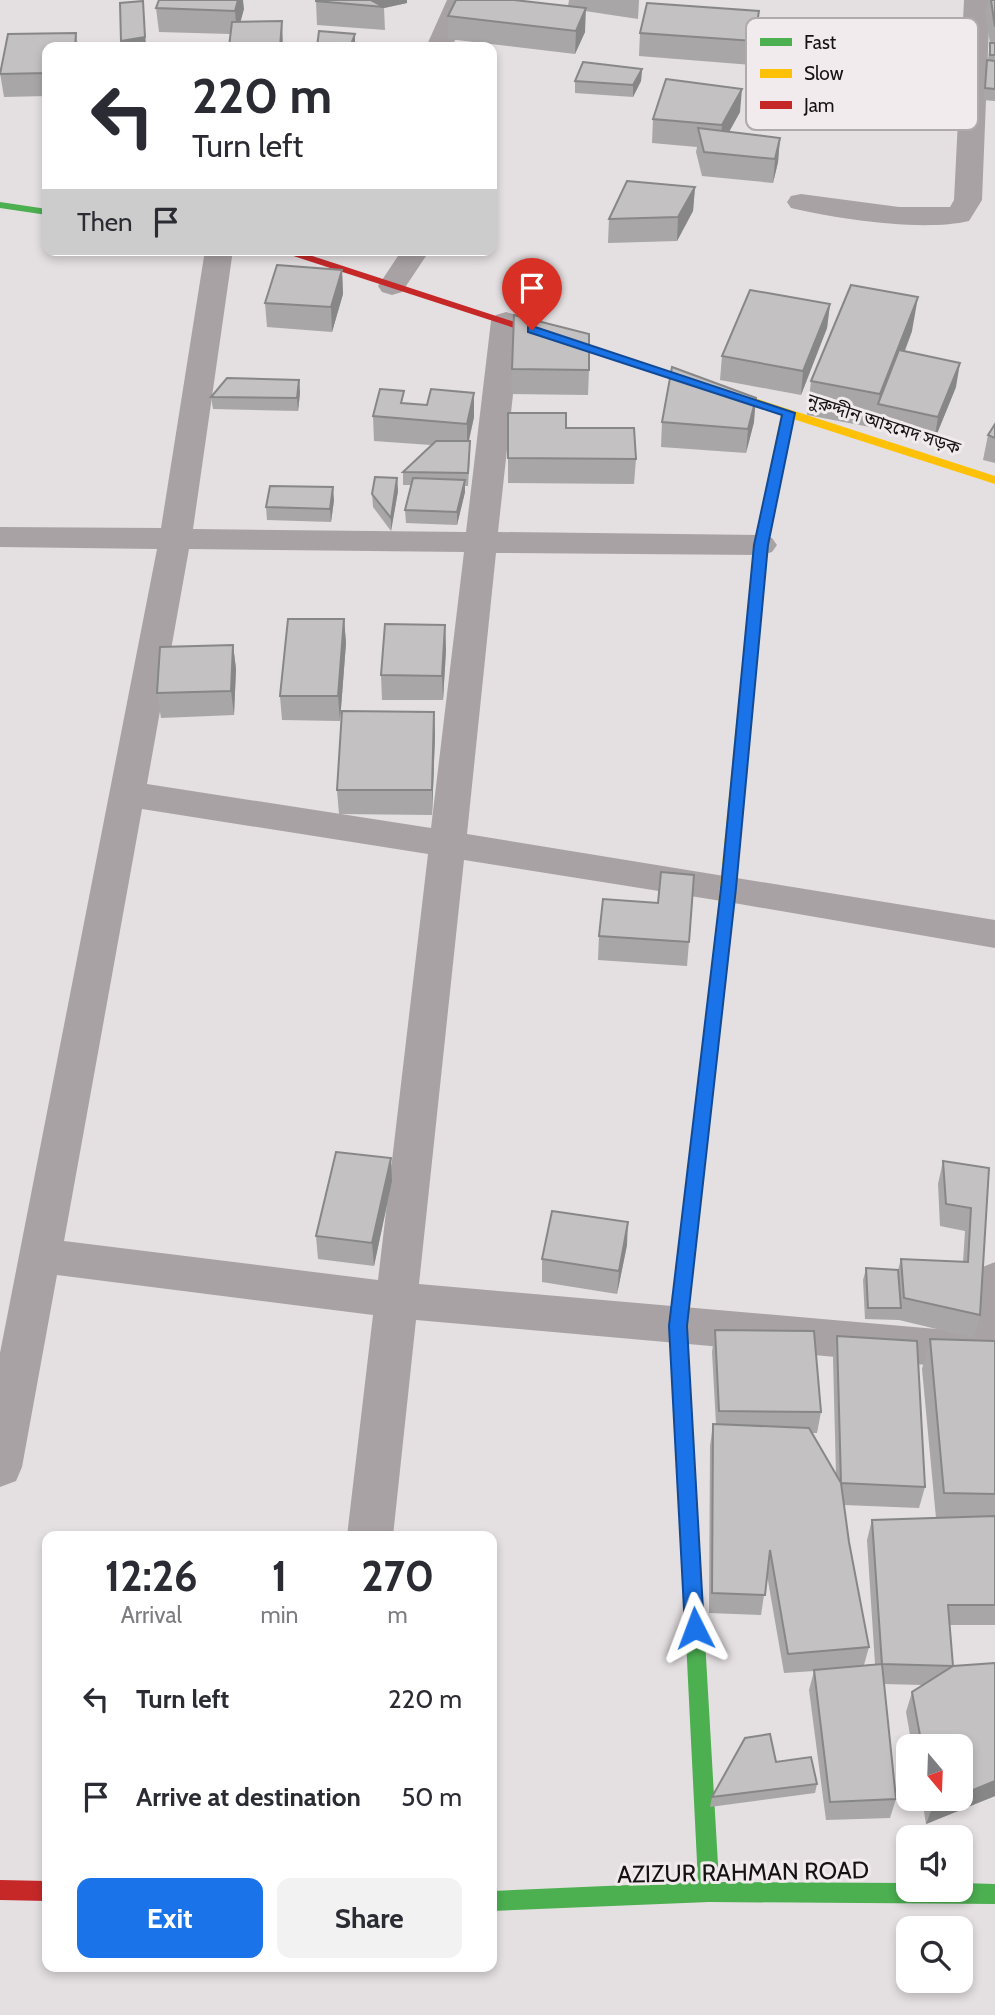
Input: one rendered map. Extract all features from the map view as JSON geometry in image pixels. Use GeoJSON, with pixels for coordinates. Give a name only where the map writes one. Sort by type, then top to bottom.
{"type":"FeatureCollection","features":[{"type":"Feature","properties":{"kind":"street"},"geometry":{"type":"LineString","coordinates":[[441,42],[460,0]]}},
{"type":"Feature","properties":{"kind":"street"},"geometry":{"type":"LineString","coordinates":[[975,18],[976,0]]}},
{"type":"Feature","properties":{"kind":"street"},"geometry":{"type":"LineString","coordinates":[[801,202],[909,215],[959,215],[968,200],[971,130]]}},
{"type":"Feature","properties":{"kind":"street"},"geometry":{"type":"LineString","coordinates":[[0,205],[42,211]]}},
{"type":"Feature","properties":{"kind":"street"},"geometry":{"type":"LineString","coordinates":[[0,1467],[175,540],[218,256]]}},
{"type":"Feature","properties":{"kind":"street","name":"নুরুদ্দীন আহমেদ সড়ক"},"geometry":{"type":"LineString","coordinates":[[300,256],[995,480]]}},
{"type":"Feature","properties":{"kind":"street"},"geometry":{"type":"LineString","coordinates":[[392,286],[412,256]]}},
{"type":"Feature","properties":{"kind":"street"},"geometry":{"type":"LineString","coordinates":[[371,1531],[506,321]]}},
{"type":"Feature","properties":{"kind":"street"},"geometry":{"type":"LineString","coordinates":[[709,1892],[678,1326],[728,888],[761,545],[788,413]]}},
{"type":"Feature","properties":{"kind":"street"},"geometry":{"type":"LineString","coordinates":[[0,537],[761,545]]}},
{"type":"Feature","properties":{"kind":"street"},"geometry":{"type":"LineString","coordinates":[[127,794],[728,888],[995,934]]}},
{"type":"Feature","properties":{"kind":"street"},"geometry":{"type":"LineString","coordinates":[[40,1255],[396,1300],[993,1353],[995,1280]]}},
{"type":"Feature","properties":{"kind":"street"},"geometry":{"type":"LineString","coordinates":[[0,1891],[42,1892]]}},
{"type":"Feature","properties":{"kind":"street","name":"AZIZUR RAHMAN ROAD"},"geometry":{"type":"LineString","coordinates":[[497,1901],[709,1892],[995,1894]]}},
{"type":"Feature","properties":{"kind":"building"},"geometry":{"type":"Polygon","coordinates":[[[159,0],[238,0],[235,11],[156,8],[159,0]]]}},
{"type":"Feature","properties":{"kind":"building"},"geometry":{"type":"Polygon","coordinates":[[[371,0],[384,7],[316,1],[371,0]]]}},
{"type":"Feature","properties":{"kind":"building"},"geometry":{"type":"Polygon","coordinates":[[[456,0],[514,0],[586,8],[576,31],[448,16],[456,0]]]}},
{"type":"Feature","properties":{"kind":"building"},"geometry":{"type":"Polygon","coordinates":[[[991,0],[995,0],[995,27],[991,0]]]}},
{"type":"Feature","properties":{"kind":"building"},"geometry":{"type":"Polygon","coordinates":[[[143,1],[145,37],[121,41],[120,3],[143,1]]]}},
{"type":"Feature","properties":{"kind":"building"},"geometry":{"type":"Polygon","coordinates":[[[647,3],[759,11],[758,18],[746,18],[746,40],[640,33],[647,3]]]}},
{"type":"Feature","properties":{"kind":"building"},"geometry":{"type":"Polygon","coordinates":[[[282,21],[280,42],[230,42],[232,22],[282,21]]]}},
{"type":"Feature","properties":{"kind":"building"},"geometry":{"type":"Polygon","coordinates":[[[319,31],[355,34],[352,42],[318,42],[319,31]]]}},
{"type":"Feature","properties":{"kind":"building"},"geometry":{"type":"Polygon","coordinates":[[[76,33],[75,42],[42,42],[42,73],[0,74],[8,34],[76,33]]]}},
{"type":"Feature","properties":{"kind":"building"},"geometry":{"type":"Polygon","coordinates":[[[990,43],[995,43],[995,55],[990,55],[990,43]]]}},
{"type":"Feature","properties":{"kind":"building"},"geometry":{"type":"Polygon","coordinates":[[[987,60],[995,61],[995,89],[985,88],[987,60]]]}},
{"type":"Feature","properties":{"kind":"building"},"geometry":{"type":"Polygon","coordinates":[[[583,62],[642,69],[633,85],[575,81],[583,62]]]}},
{"type":"Feature","properties":{"kind":"building"},"geometry":{"type":"Polygon","coordinates":[[[666,79],[742,89],[722,125],[653,119],[666,79]]]}},
{"type":"Feature","properties":{"kind":"building"},"geometry":{"type":"Polygon","coordinates":[[[698,128],[780,138],[775,159],[704,152],[698,128]]]}},
{"type":"Feature","properties":{"kind":"building"},"geometry":{"type":"Polygon","coordinates":[[[627,181],[695,187],[678,217],[609,219],[627,181]]]}},
{"type":"Feature","properties":{"kind":"building"},"geometry":{"type":"Polygon","coordinates":[[[277,265],[342,270],[331,307],[265,303],[277,265]]]}},
{"type":"Feature","properties":{"kind":"building"},"geometry":{"type":"Polygon","coordinates":[[[851,285],[918,297],[880,394],[811,381],[851,285]]]}},
{"type":"Feature","properties":{"kind":"building"},"geometry":{"type":"Polygon","coordinates":[[[750,290],[830,304],[803,371],[722,356],[750,290]]]}},
{"type":"Feature","properties":{"kind":"building"},"geometry":{"type":"Polygon","coordinates":[[[514,315],[589,334],[589,370],[512,369],[514,315]]]}},
{"type":"Feature","properties":{"kind":"building"},"geometry":{"type":"Polygon","coordinates":[[[899,350],[960,363],[938,417],[878,404],[899,350]]]}},
{"type":"Feature","properties":{"kind":"building"},"geometry":{"type":"Polygon","coordinates":[[[672,367],[756,398],[748,429],[662,422],[672,367]]]}},
{"type":"Feature","properties":{"kind":"building"},"geometry":{"type":"Polygon","coordinates":[[[227,378],[299,380],[297,398],[211,397],[227,378]]]}},
{"type":"Feature","properties":{"kind":"building"},"geometry":{"type":"Polygon","coordinates":[[[380,389],[404,391],[401,403],[427,405],[431,389],[474,393],[467,424],[373,416],[380,389]]]}},
{"type":"Feature","properties":{"kind":"building"},"geometry":{"type":"Polygon","coordinates":[[[508,413],[566,413],[566,428],[634,428],[636,459],[508,458],[508,413]]]}},
{"type":"Feature","properties":{"kind":"building"},"geometry":{"type":"Polygon","coordinates":[[[995,424],[995,438],[988,435],[995,424]]]}},
{"type":"Feature","properties":{"kind":"building"},"geometry":{"type":"Polygon","coordinates":[[[436,441],[470,441],[468,473],[403,472],[436,441]]]}},
{"type":"Feature","properties":{"kind":"building"},"geometry":{"type":"Polygon","coordinates":[[[375,477],[397,478],[391,518],[372,494],[375,477]]]}},
{"type":"Feature","properties":{"kind":"building"},"geometry":{"type":"Polygon","coordinates":[[[413,478],[465,480],[457,512],[405,510],[413,478]]]}},
{"type":"Feature","properties":{"kind":"building"},"geometry":{"type":"Polygon","coordinates":[[[270,486],[333,487],[330,509],[266,507],[270,486]]]}},
{"type":"Feature","properties":{"kind":"building"},"geometry":{"type":"Polygon","coordinates":[[[288,619],[344,619],[338,696],[280,696],[288,619]]]}},
{"type":"Feature","properties":{"kind":"building"},"geometry":{"type":"Polygon","coordinates":[[[385,624],[445,625],[442,676],[381,675],[385,624]]]}},
{"type":"Feature","properties":{"kind":"building"},"geometry":{"type":"Polygon","coordinates":[[[233,645],[231,691],[157,693],[160,647],[233,645]]]}},
{"type":"Feature","properties":{"kind":"building"},"geometry":{"type":"Polygon","coordinates":[[[342,711],[434,712],[432,790],[337,790],[342,711]]]}},
{"type":"Feature","properties":{"kind":"building"},"geometry":{"type":"Polygon","coordinates":[[[661,872],[694,875],[689,942],[599,936],[603,899],[658,903],[661,872]]]}},
{"type":"Feature","properties":{"kind":"building"},"geometry":{"type":"Polygon","coordinates":[[[336,1152],[391,1158],[372,1243],[316,1236],[336,1152]]]}},
{"type":"Feature","properties":{"kind":"building"},"geometry":{"type":"Polygon","coordinates":[[[943,1161],[989,1168],[980,1315],[904,1298],[901,1259],[968,1262],[971,1208],[946,1204],[943,1161]]]}},
{"type":"Feature","properties":{"kind":"building"},"geometry":{"type":"Polygon","coordinates":[[[552,1211],[628,1222],[619,1271],[542,1259],[552,1211]]]}},
{"type":"Feature","properties":{"kind":"building"},"geometry":{"type":"Polygon","coordinates":[[[866,1268],[898,1270],[901,1308],[868,1308],[866,1268]]]}},
{"type":"Feature","properties":{"kind":"building"},"geometry":{"type":"Polygon","coordinates":[[[715,1330],[814,1331],[821,1412],[719,1411],[715,1330]]]}},
{"type":"Feature","properties":{"kind":"building"},"geometry":{"type":"Polygon","coordinates":[[[837,1336],[917,1341],[925,1487],[841,1483],[837,1336]]]}},
{"type":"Feature","properties":{"kind":"building"},"geometry":{"type":"Polygon","coordinates":[[[930,1339],[995,1341],[995,1494],[944,1493],[930,1339]]]}},
{"type":"Feature","properties":{"kind":"building"},"geometry":{"type":"Polygon","coordinates":[[[713,1424],[809,1428],[841,1483],[869,1647],[788,1654],[770,1550],[765,1595],[712,1593],[713,1424]]]}},
{"type":"Feature","properties":{"kind":"building"},"geometry":{"type":"Polygon","coordinates":[[[995,1516],[995,1605],[948,1605],[953,1666],[882,1664],[872,1520],[995,1516]]]}},
{"type":"Feature","properties":{"kind":"building"},"geometry":{"type":"Polygon","coordinates":[[[995,1663],[995,1781],[973,1790],[973,1734],[920,1734],[912,1692],[953,1666],[995,1663]]]}},
{"type":"Feature","properties":{"kind":"building"},"geometry":{"type":"Polygon","coordinates":[[[882,1664],[896,1799],[830,1802],[814,1670],[882,1664]]]}},
{"type":"Feature","properties":{"kind":"building"},"geometry":{"type":"Polygon","coordinates":[[[770,1734],[776,1762],[811,1757],[817,1784],[712,1797],[745,1738],[770,1734]]]}},
{"type":"Feature","properties":{"kind":"traffic: fast"},"geometry":{"type":"LineString","coordinates":[[0,205],[42,211]]}},
{"type":"Feature","properties":{"kind":"traffic: fast"},"geometry":{"type":"LineString","coordinates":[[689,1519],[709,1892]]}},
{"type":"Feature","properties":{"kind":"traffic: fast"},"geometry":{"type":"LineString","coordinates":[[497,1901],[709,1892],[995,1894]]}},
{"type":"Feature","properties":{"kind":"traffic: slow"},"geometry":{"type":"LineString","coordinates":[[736,396],[995,480]]}},
{"type":"Feature","properties":{"kind":"traffic: slow"},"geometry":{"type":"LineString","coordinates":[[723,936],[761,545],[788,413]]}},
{"type":"Feature","properties":{"kind":"traffic: jam"},"geometry":{"type":"LineString","coordinates":[[300,256],[736,396]]}},
{"type":"Feature","properties":{"kind":"traffic: jam"},"geometry":{"type":"LineString","coordinates":[[689,1519],[678,1326],[723,936]]}},
{"type":"Feature","properties":{"kind":"traffic: jam"},"geometry":{"type":"LineString","coordinates":[[0,1890],[42,1891]]}},
{"type":"Feature","properties":{"kind":"route"},"geometry":{"type":"LineString","coordinates":[[532,330],[788,413],[761,545],[728,888],[678,1326],[695,1628]]}}]}
